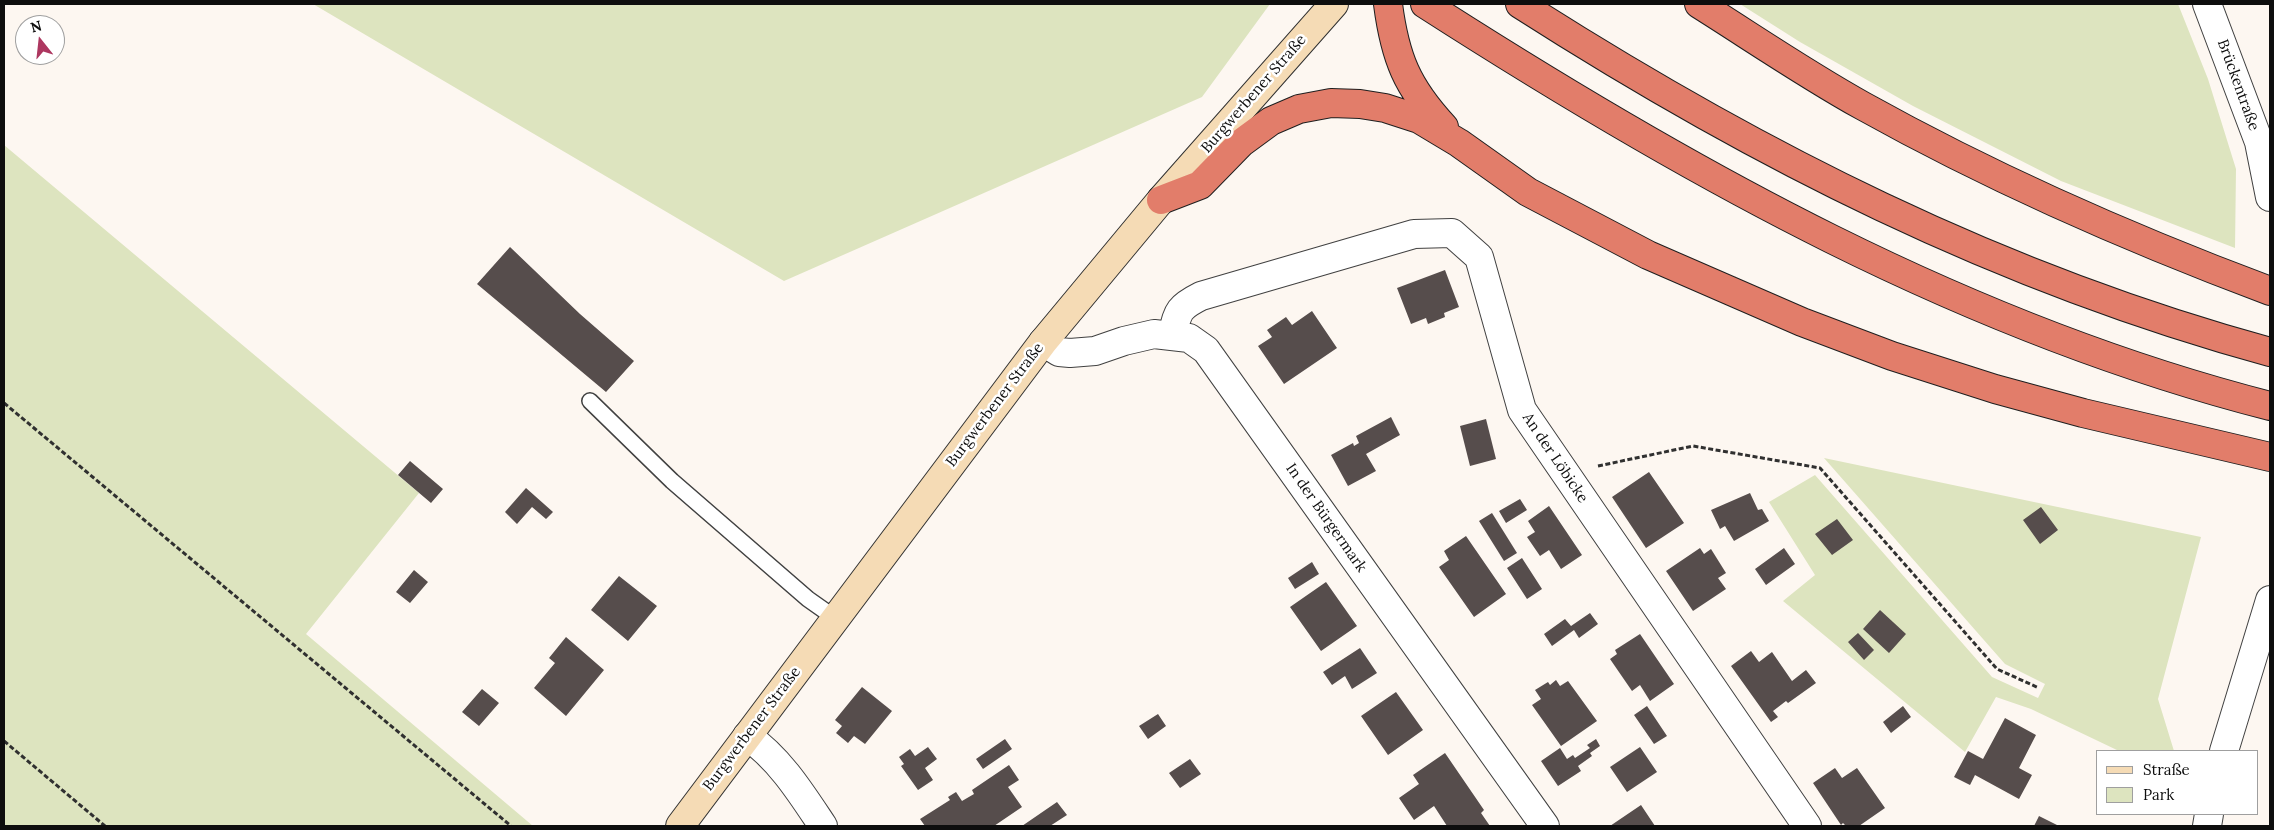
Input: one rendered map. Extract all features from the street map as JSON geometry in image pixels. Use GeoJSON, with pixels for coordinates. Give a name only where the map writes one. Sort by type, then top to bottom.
{"type":"FeatureCollection","features":[{"type":"Feature","properties":{"kind":"highway"},"geometry":{"type":"LineString","coordinates":[[1388,4],[1399,59],[1408,81],[1424,105],[1459,143]]}},
{"type":"Feature","properties":{"kind":"highway"},"geometry":{"type":"LineString","coordinates":[[1425,4],[1539,78],[1643,140],[1742,195],[1888,267],[2058,339],[2270,406]]}},
{"type":"Feature","properties":{"kind":"highway"},"geometry":{"type":"LineString","coordinates":[[1520,4],[1648,84],[1750,142],[1898,216],[2008,263],[2117,304],[2270,352]]}},
{"type":"Feature","properties":{"kind":"highway"},"geometry":{"type":"LineString","coordinates":[[1699,4],[1862,106],[1974,165],[2077,213],[2270,291]]}},
{"type":"Feature","properties":{"kind":"highway"},"geometry":{"type":"LineString","coordinates":[[1162,200],[1200,184],[1241,143],[1271,121],[1299,109],[1331,103],[1360,104],[1385,108],[1419,119],[1459,143],[1528,192],[1640,251],[1802,322],[1892,356],[1995,389],[2083,413],[2270,457]]}},
{"type":"Feature","properties":{"kind":"main road","name":"Burgwerbener Straße"},"geometry":{"type":"LineString","coordinates":[[680,826],[1043,342],[1162,200],[1334,4]]}},
{"type":"Feature","properties":{"kind":"street","name":"Brückentraße"},"geometry":{"type":"LineString","coordinates":[[2207,4],[2259,142],[2270,197]]}},
{"type":"Feature","properties":{"kind":"street","name":"An der Löbicke"},"geometry":{"type":"LineString","coordinates":[[1172,336],[1178,313],[1186,304],[1201,296],[1414,234],[1452,233],[1479,257],[1522,410],[1807,826]]}},
{"type":"Feature","properties":{"kind":"street","name":"In der Bürgermark"},"geometry":{"type":"LineString","coordinates":[[1043,342],[1060,352],[1070,353],[1095,351],[1124,341],[1154,334],[1189,338],[1206,350],[1545,826]]}},
{"type":"Feature","properties":{"kind":"street"},"geometry":{"type":"LineString","coordinates":[[2224,750],[2270,600]]}},
{"type":"Feature","properties":{"kind":"street"},"geometry":{"type":"LineString","coordinates":[[747,736],[764,748],[783,769],[823,826]]}},
{"type":"Feature","properties":{"kind":"lane"},"geometry":{"type":"LineString","coordinates":[[590,401],[672,481],[808,599],[836,618]]}},
{"type":"Feature","properties":{"kind":"path"},"geometry":{"type":"LineString","coordinates":[[4,403],[511,826]]}},
{"type":"Feature","properties":{"kind":"path"},"geometry":{"type":"LineString","coordinates":[[1566,473],[1693,446],[1820,468],[1998,669],[2039,688]]}},
{"type":"Feature","properties":{"kind":"path"},"geometry":{"type":"LineString","coordinates":[[4,741],[105,826]]}},
{"type":"Feature","properties":{"kind":"green space"},"geometry":{"type":"Polygon","coordinates":[[[313,4],[1270,4],[1202,97],[784,281],[313,4]]]}},
{"type":"Feature","properties":{"kind":"green space"},"geometry":{"type":"Polygon","coordinates":[[[1740,4],[2178,4],[2208,79],[2236,169],[2235,248],[2061,181],[1913,106],[1800,42],[1740,4]]]}},
{"type":"Feature","properties":{"kind":"green space"},"geometry":{"type":"Polygon","coordinates":[[[4,145],[419,493],[306,634],[533,826],[4,826],[4,145]]]}},
{"type":"Feature","properties":{"kind":"green space"},"geometry":{"type":"Polygon","coordinates":[[[1824,458],[2201,537],[2158,699],[2174,750],[2117,750],[2031,709],[1996,697],[1965,752],[1783,601],[1815,575],[1769,502],[1815,475],[1992,677],[2038,698],[2045,684],[2005,664],[1824,458]]]}},
{"type":"Feature","properties":{"kind":"building"},"geometry":{"type":"Polygon","coordinates":[[[510,247],[580,314],[634,361],[606,392],[477,284],[510,247]]]}},
{"type":"Feature","properties":{"kind":"building"},"geometry":{"type":"Polygon","coordinates":[[[1445,270],[1459,307],[1444,313],[1445,317],[1428,324],[1426,318],[1411,324],[1397,288],[1445,270]]]}},
{"type":"Feature","properties":{"kind":"building"},"geometry":{"type":"Polygon","coordinates":[[[1312,311],[1337,348],[1284,384],[1258,346],[1272,337],[1267,330],[1286,317],[1292,325],[1312,311]]]}},
{"type":"Feature","properties":{"kind":"building"},"geometry":{"type":"Polygon","coordinates":[[[1391,417],[1400,435],[1366,454],[1376,471],[1348,486],[1331,455],[1353,443],[1354,446],[1359,443],[1356,436],[1391,417]]]}},
{"type":"Feature","properties":{"kind":"building"},"geometry":{"type":"Polygon","coordinates":[[[1486,419],[1496,459],[1470,466],[1460,426],[1486,419]]]}},
{"type":"Feature","properties":{"kind":"building"},"geometry":{"type":"Polygon","coordinates":[[[410,461],[443,489],[431,503],[398,475],[410,461]]]}},
{"type":"Feature","properties":{"kind":"building"},"geometry":{"type":"Polygon","coordinates":[[[1649,472],[1684,523],[1646,548],[1612,497],[1649,472]]]}},
{"type":"Feature","properties":{"kind":"building"},"geometry":{"type":"Polygon","coordinates":[[[526,488],[553,512],[546,519],[532,507],[517,524],[505,512],[526,488]]]}},
{"type":"Feature","properties":{"kind":"building"},"geometry":{"type":"Polygon","coordinates":[[[1750,493],[1758,510],[1762,509],[1769,521],[1734,541],[1725,526],[1720,529],[1711,510],[1750,493]]]}},
{"type":"Feature","properties":{"kind":"building"},"geometry":{"type":"Polygon","coordinates":[[[1520,499],[1527,510],[1506,523],[1499,511],[1520,499]]]}},
{"type":"Feature","properties":{"kind":"building"},"geometry":{"type":"Polygon","coordinates":[[[1549,506],[1582,555],[1561,569],[1549,550],[1540,556],[1527,537],[1535,532],[1528,521],[1549,506]]]}},
{"type":"Feature","properties":{"kind":"building"},"geometry":{"type":"Polygon","coordinates":[[[2041,507],[2058,530],[2040,544],[2023,520],[2041,507]]]}},
{"type":"Feature","properties":{"kind":"building"},"geometry":{"type":"Polygon","coordinates":[[[1492,513],[1517,553],[1504,561],[1479,521],[1492,513]]]}},
{"type":"Feature","properties":{"kind":"building"},"geometry":{"type":"Polygon","coordinates":[[[1837,519],[1853,540],[1832,555],[1815,534],[1837,519]]]}},
{"type":"Feature","properties":{"kind":"building"},"geometry":{"type":"Polygon","coordinates":[[[1466,536],[1506,594],[1474,617],[1439,567],[1449,560],[1444,551],[1466,536]]]}},
{"type":"Feature","properties":{"kind":"building"},"geometry":{"type":"Polygon","coordinates":[[[1700,548],[1704,554],[1711,549],[1726,573],[1718,578],[1726,589],[1693,611],[1666,571],[1700,548]]]}},
{"type":"Feature","properties":{"kind":"building"},"geometry":{"type":"Polygon","coordinates":[[[1784,548],[1795,564],[1766,585],[1755,569],[1784,548]]]}},
{"type":"Feature","properties":{"kind":"building"},"geometry":{"type":"Polygon","coordinates":[[[1522,558],[1542,589],[1527,599],[1507,568],[1522,558]]]}},
{"type":"Feature","properties":{"kind":"building"},"geometry":{"type":"Polygon","coordinates":[[[1312,562],[1319,574],[1295,589],[1288,578],[1312,562]]]}},
{"type":"Feature","properties":{"kind":"building"},"geometry":{"type":"Polygon","coordinates":[[[414,570],[428,582],[410,603],[396,592],[414,570]]]}},
{"type":"Feature","properties":{"kind":"building"},"geometry":{"type":"Polygon","coordinates":[[[619,576],[657,606],[628,641],[591,610],[619,576]]]}},
{"type":"Feature","properties":{"kind":"building"},"geometry":{"type":"Polygon","coordinates":[[[1326,582],[1357,626],[1321,651],[1290,607],[1326,582]]]}},
{"type":"Feature","properties":{"kind":"building"},"geometry":{"type":"Polygon","coordinates":[[[1880,610],[1906,634],[1889,653],[1863,629],[1880,610]]]}},
{"type":"Feature","properties":{"kind":"building"},"geometry":{"type":"Polygon","coordinates":[[[1590,613],[1598,624],[1579,638],[1574,630],[1552,646],[1544,634],[1565,619],[1571,626],[1590,613]]]}},
{"type":"Feature","properties":{"kind":"building"},"geometry":{"type":"Polygon","coordinates":[[[1858,633],[1874,650],[1864,660],[1848,642],[1858,633]]]}},
{"type":"Feature","properties":{"kind":"building"},"geometry":{"type":"Polygon","coordinates":[[[1640,634],[1674,684],[1650,701],[1640,685],[1632,691],[1610,659],[1617,654],[1615,650],[1640,634]]]}},
{"type":"Feature","properties":{"kind":"building"},"geometry":{"type":"Polygon","coordinates":[[[566,637],[604,670],[566,716],[534,688],[555,663],[549,658],[566,637]]]}},
{"type":"Feature","properties":{"kind":"building"},"geometry":{"type":"Polygon","coordinates":[[[1360,648],[1377,673],[1352,689],[1345,676],[1332,685],[1323,672],[1360,648]]]}},
{"type":"Feature","properties":{"kind":"building"},"geometry":{"type":"Polygon","coordinates":[[[1751,651],[1759,662],[1772,652],[1792,681],[1806,670],[1816,683],[1773,711],[1778,717],[1771,722],[1731,666],[1751,651]]]}},
{"type":"Feature","properties":{"kind":"building"},"geometry":{"type":"Polygon","coordinates":[[[1556,680],[1560,686],[1568,681],[1597,721],[1561,746],[1532,705],[1541,699],[1535,690],[1548,682],[1550,685],[1556,680]]]}},
{"type":"Feature","properties":{"kind":"building"},"geometry":{"type":"Polygon","coordinates":[[[862,687],[892,711],[865,744],[854,736],[848,743],[836,733],[842,726],[835,720],[862,687]]]}},
{"type":"Feature","properties":{"kind":"building"},"geometry":{"type":"Polygon","coordinates":[[[482,689],[499,703],[479,726],[462,712],[482,689]]]}},
{"type":"Feature","properties":{"kind":"building"},"geometry":{"type":"Polygon","coordinates":[[[1396,692],[1423,730],[1388,755],[1361,716],[1396,692]]]}},
{"type":"Feature","properties":{"kind":"building"},"geometry":{"type":"Polygon","coordinates":[[[1647,706],[1667,736],[1654,744],[1634,715],[1647,706]]]}},
{"type":"Feature","properties":{"kind":"building"},"geometry":{"type":"Polygon","coordinates":[[[1903,706],[1911,717],[1891,733],[1883,722],[1903,706]]]}},
{"type":"Feature","properties":{"kind":"building"},"geometry":{"type":"Polygon","coordinates":[[[1158,714],[1166,726],[1148,739],[1139,726],[1158,714]]]}},
{"type":"Feature","properties":{"kind":"building"},"geometry":{"type":"Polygon","coordinates":[[[2005,718],[2036,735],[2019,768],[2032,775],[2019,799],[1975,775],[1970,785],[1954,777],[1968,751],[1983,759],[2005,718]]]}},
{"type":"Feature","properties":{"kind":"building"},"geometry":{"type":"Polygon","coordinates":[[[1005,739],[1012,749],[983,769],[976,759],[1005,739]]]}},
{"type":"Feature","properties":{"kind":"building"},"geometry":{"type":"Polygon","coordinates":[[[1596,739],[1600,746],[1590,753],[1592,756],[1578,766],[1581,771],[1558,786],[1541,761],[1560,748],[1567,759],[1573,755],[1575,758],[1590,748],[1587,745],[1596,739]]]}},
{"type":"Feature","properties":{"kind":"building"},"geometry":{"type":"Polygon","coordinates":[[[928,747],[937,759],[925,768],[933,780],[918,790],[901,766],[904,764],[899,757],[910,749],[915,756],[928,747]]]}},
{"type":"Feature","properties":{"kind":"building"},"geometry":{"type":"Polygon","coordinates":[[[1640,747],[1657,772],[1627,792],[1610,767],[1640,747]]]}},
{"type":"Feature","properties":{"kind":"building"},"geometry":{"type":"Polygon","coordinates":[[[1445,753],[1484,810],[1481,813],[1490,826],[1447,826],[1434,806],[1414,820],[1399,798],[1419,784],[1413,775],[1445,753]]]}},
{"type":"Feature","properties":{"kind":"building"},"geometry":{"type":"Polygon","coordinates":[[[1190,759],[1201,774],[1180,788],[1169,773],[1190,759]]]}},
{"type":"Feature","properties":{"kind":"building"},"geometry":{"type":"Polygon","coordinates":[[[1009,765],[1019,780],[1008,787],[1022,807],[994,826],[925,826],[920,819],[950,800],[948,797],[956,792],[962,801],[974,794],[972,790],[1009,765]]]}},
{"type":"Feature","properties":{"kind":"building"},"geometry":{"type":"Polygon","coordinates":[[[1835,768],[1842,778],[1857,768],[1885,808],[1859,826],[1846,826],[1843,823],[1841,825],[1813,783],[1835,768]]]}},
{"type":"Feature","properties":{"kind":"building"},"geometry":{"type":"Polygon","coordinates":[[[1057,802],[1067,815],[1050,826],[1022,826],[1057,802]]]}},
{"type":"Feature","properties":{"kind":"building"},"geometry":{"type":"Polygon","coordinates":[[[1641,805],[1655,826],[1610,826],[1641,805]]]}},
{"type":"Feature","properties":{"kind":"building"},"geometry":{"type":"Polygon","coordinates":[[[2039,816],[2059,826],[2034,826],[2039,816]]]}}]}
